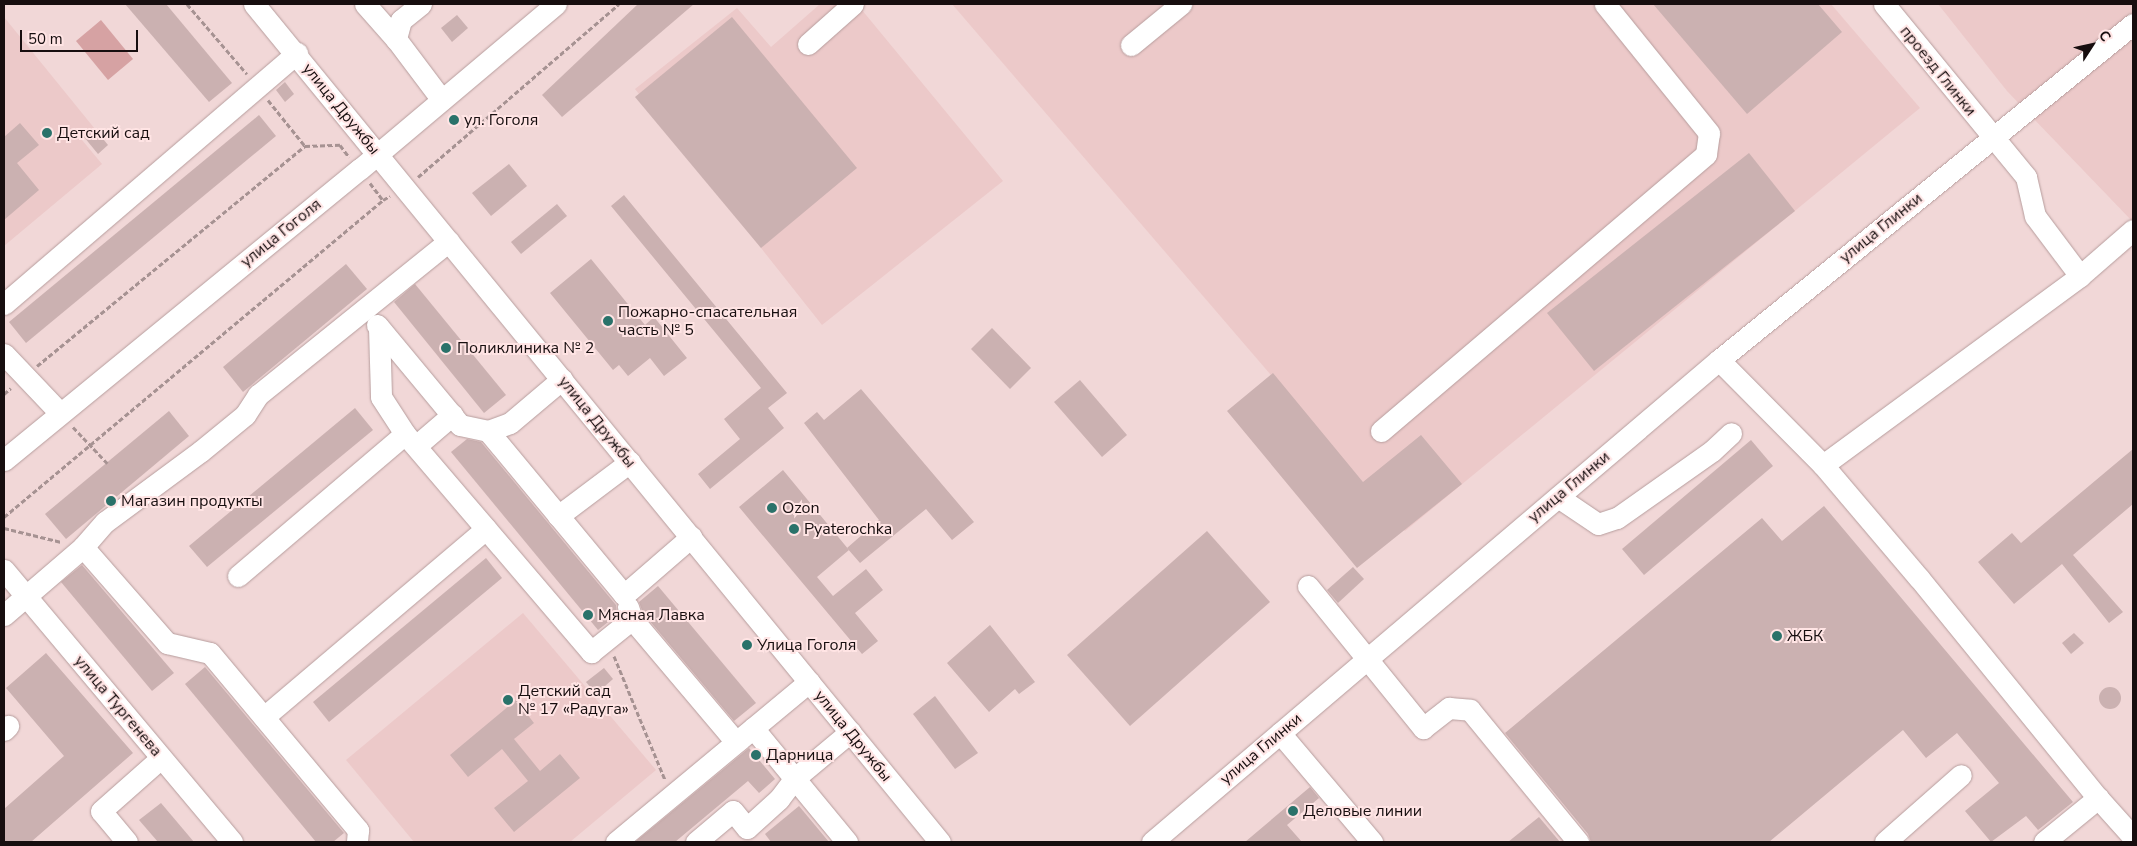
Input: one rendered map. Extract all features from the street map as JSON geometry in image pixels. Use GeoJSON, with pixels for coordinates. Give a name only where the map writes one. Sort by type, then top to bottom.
{"type":"FeatureCollection","features":[{"type":"Feature","properties":{"kind":"street","name":"улица Дружбы"},"geometry":{"type":"LineString","coordinates":[[254,4],[297,54],[940,842]]}},
{"type":"Feature","properties":{"kind":"street"},"geometry":{"type":"LineString","coordinates":[[365,4],[396,39],[442,100]]}},
{"type":"Feature","properties":{"kind":"street"},"geometry":{"type":"LineString","coordinates":[[396,39],[401,20],[422,4]]}},
{"type":"Feature","properties":{"kind":"street"},"geometry":{"type":"LineString","coordinates":[[808,44],[853,4]]}},
{"type":"Feature","properties":{"kind":"street"},"geometry":{"type":"LineString","coordinates":[[1131,45],[1181,4]]}},
{"type":"Feature","properties":{"kind":"street"},"geometry":{"type":"LineString","coordinates":[[1381,431],[1706,154],[1709,133],[1605,4]]}},
{"type":"Feature","properties":{"kind":"street","name":"проезд Глинки"},"geometry":{"type":"LineString","coordinates":[[1884,4],[2026,177],[2035,216],[2080,276]]}},
{"type":"Feature","properties":{"kind":"street","name":"улица Гоголя"},"geometry":{"type":"LineString","coordinates":[[4,460],[59,412],[378,154],[442,100],[545,7]]}},
{"type":"Feature","properties":{"kind":"street","name":"улица Глинки"},"geometry":{"type":"LineString","coordinates":[[1163,839],[1280,733],[1719,360],[2133,24]]}},
{"type":"Feature","properties":{"kind":"street"},"geometry":{"type":"LineString","coordinates":[[4,304],[297,54]]}},
{"type":"Feature","properties":{"kind":"street"},"geometry":{"type":"LineString","coordinates":[[1823,465],[2080,276],[2133,230]]}},
{"type":"Feature","properties":{"kind":"street"},"geometry":{"type":"LineString","coordinates":[[4,615],[84,547],[105,522],[201,452],[245,415],[258,395],[449,241]]}},
{"type":"Feature","properties":{"kind":"street"},"geometry":{"type":"LineString","coordinates":[[364,310],[460,425],[488,431],[510,423],[562,378]]}},
{"type":"Feature","properties":{"kind":"street"},"geometry":{"type":"LineString","coordinates":[[380,328],[381,397],[411,440],[591,652],[632,619]]}},
{"type":"Feature","properties":{"kind":"street"},"geometry":{"type":"LineString","coordinates":[[4,354],[59,412]]}},
{"type":"Feature","properties":{"kind":"street"},"geometry":{"type":"LineString","coordinates":[[1719,360],[1823,465],[1919,578],[2098,798],[2133,837]]}},
{"type":"Feature","properties":{"kind":"street"},"geometry":{"type":"LineString","coordinates":[[238,576],[411,440],[452,415]]}},
{"type":"Feature","properties":{"kind":"street"},"geometry":{"type":"LineString","coordinates":[[488,431],[624,595],[632,619],[736,742]]}},
{"type":"Feature","properties":{"kind":"street"},"geometry":{"type":"LineString","coordinates":[[1558,497],[1598,524],[1617,518],[1712,451],[1731,433]]}},
{"type":"Feature","properties":{"kind":"street"},"geometry":{"type":"LineString","coordinates":[[558,516],[630,462]]}},
{"type":"Feature","properties":{"kind":"street"},"geometry":{"type":"LineString","coordinates":[[264,717],[486,529]]}},
{"type":"Feature","properties":{"kind":"street"},"geometry":{"type":"LineString","coordinates":[[624,595],[691,537]]}},
{"type":"Feature","properties":{"kind":"street"},"geometry":{"type":"LineString","coordinates":[[84,547],[167,643],[210,653],[358,830],[357,842]]}},
{"type":"Feature","properties":{"kind":"street","name":"улица Тургенева"},"geometry":{"type":"LineString","coordinates":[[4,570],[232,842]]}},
{"type":"Feature","properties":{"kind":"street"},"geometry":{"type":"LineString","coordinates":[[1308,586],[1423,728],[1448,708],[1470,710],[1578,842]]}},
{"type":"Feature","properties":{"kind":"street"},"geometry":{"type":"LineString","coordinates":[[616,842],[809,682]]}},
{"type":"Feature","properties":{"kind":"street"},"geometry":{"type":"LineString","coordinates":[[753,728],[847,842]]}},
{"type":"Feature","properties":{"kind":"street"},"geometry":{"type":"LineString","coordinates":[[696,842],[733,811],[751,835],[795,778],[850,732]]}},
{"type":"Feature","properties":{"kind":"street"},"geometry":{"type":"LineString","coordinates":[[1280,733],[1372,842]]}},
{"type":"Feature","properties":{"kind":"street"},"geometry":{"type":"LineString","coordinates":[[127,842],[101,811],[161,758]]}},
{"type":"Feature","properties":{"kind":"street"},"geometry":{"type":"LineString","coordinates":[[1885,842],[1961,775]]}},
{"type":"Feature","properties":{"kind":"street"},"geometry":{"type":"LineString","coordinates":[[2044,842],[2098,798]]}},
{"type":"Feature","properties":{"kind":"path"},"geometry":{"type":"LineString","coordinates":[[187,4],[305,146]]}},
{"type":"Feature","properties":{"kind":"path"},"geometry":{"type":"LineString","coordinates":[[4,517],[383,200],[405,187],[619,4]]}},
{"type":"Feature","properties":{"kind":"path"},"geometry":{"type":"LineString","coordinates":[[4,394],[305,146],[340,145],[383,200]]}},
{"type":"Feature","properties":{"kind":"path"},"geometry":{"type":"LineString","coordinates":[[59,412],[107,463]]}},
{"type":"Feature","properties":{"kind":"path"},"geometry":{"type":"LineString","coordinates":[[4,528],[84,547]]}},
{"type":"Feature","properties":{"kind":"path"},"geometry":{"type":"LineString","coordinates":[[608,639],[671,796]]}},
{"type":"Feature","properties":{"kind":"shaded area"},"geometry":{"type":"Polygon","coordinates":[[[820,4],[857,4],[1003,181],[822,325],[635,89],[737,8],[771,47],[820,4]]]}},
{"type":"Feature","properties":{"kind":"shaded area"},"geometry":{"type":"Polygon","coordinates":[[[952,4],[1831,4],[1920,108],[1405,531],[952,4]]]}},
{"type":"Feature","properties":{"kind":"shaded area"},"geometry":{"type":"Polygon","coordinates":[[[1938,4],[2133,4],[2133,222],[2007,91],[1938,4]]]}},
{"type":"Feature","properties":{"kind":"shaded area","name":"Детский сад"},"geometry":{"type":"Polygon","coordinates":[[[4,17],[95,129],[82,140],[102,164],[4,246],[4,17]]]}},
{"type":"Feature","properties":{"kind":"shaded area"},"geometry":{"type":"Polygon","coordinates":[[[101,20],[133,59],[108,80],[76,41],[101,20]]]}},
{"type":"Feature","properties":{"kind":"shaded area","name":"Детский сад № 17 «Радуга»"},"geometry":{"type":"Polygon","coordinates":[[[523,613],[656,770],[570,842],[414,842],[346,760],[523,613]]]}},
{"type":"Feature","properties":{"kind":"building"},"geometry":{"type":"Polygon","coordinates":[[[125,4],[166,4],[232,83],[209,102],[125,4]]]}},
{"type":"Feature","properties":{"kind":"building"},"geometry":{"type":"Polygon","coordinates":[[[638,4],[694,4],[562,117],[542,95],[638,4]]]}},
{"type":"Feature","properties":{"kind":"building"},"geometry":{"type":"Polygon","coordinates":[[[1653,4],[1818,4],[1842,32],[1747,114],[1653,4]]]}},
{"type":"Feature","properties":{"kind":"building"},"geometry":{"type":"Polygon","coordinates":[[[457,15],[468,28],[452,42],[441,28],[457,15]]]}},
{"type":"Feature","properties":{"kind":"building"},"geometry":{"type":"Polygon","coordinates":[[[732,17],[857,168],[761,248],[635,97],[732,17]]]}},
{"type":"Feature","properties":{"kind":"building"},"geometry":{"type":"Polygon","coordinates":[[[285,82],[294,94],[285,102],[276,90],[285,82]]]}},
{"type":"Feature","properties":{"kind":"building"},"geometry":{"type":"Polygon","coordinates":[[[259,115],[276,136],[26,343],[9,322],[259,115]]]}},
{"type":"Feature","properties":{"kind":"building"},"geometry":{"type":"Polygon","coordinates":[[[20,123],[39,145],[17,163],[39,190],[4,220],[4,137],[20,123]]]}},
{"type":"Feature","properties":{"kind":"building"},"geometry":{"type":"Polygon","coordinates":[[[95,129],[108,145],[98,154],[84,137],[95,129]]]}},
{"type":"Feature","properties":{"kind":"building"},"geometry":{"type":"Polygon","coordinates":[[[1749,153],[1795,211],[1594,371],[1547,313],[1749,153]]]}},
{"type":"Feature","properties":{"kind":"building"},"geometry":{"type":"Polygon","coordinates":[[[509,164],[527,186],[491,216],[472,193],[509,164]]]}},
{"type":"Feature","properties":{"kind":"building"},"geometry":{"type":"Polygon","coordinates":[[[624,195],[787,393],[768,408],[784,428],[710,489],[698,474],[740,439],[724,419],[761,388],[611,206],[624,195]]]}},
{"type":"Feature","properties":{"kind":"building"},"geometry":{"type":"Polygon","coordinates":[[[557,204],[567,216],[521,254],[511,242],[557,204]]]}},
{"type":"Feature","properties":{"kind":"building","name":"Пожарно-спасательная часть № 5"},"geometry":{"type":"Polygon","coordinates":[[[591,259],[645,325],[654,317],[687,358],[664,376],[650,358],[628,376],[619,365],[613,370],[550,293],[591,259]]]}},
{"type":"Feature","properties":{"kind":"building"},"geometry":{"type":"Polygon","coordinates":[[[346,264],[367,289],[243,392],[223,367],[346,264]]]}},
{"type":"Feature","properties":{"kind":"building"},"geometry":{"type":"Polygon","coordinates":[[[415,284],[506,395],[484,413],[394,302],[415,284]]]}},
{"type":"Feature","properties":{"kind":"building"},"geometry":{"type":"Polygon","coordinates":[[[992,328],[1031,368],[1010,389],[971,349],[992,328]]]}},
{"type":"Feature","properties":{"kind":"building"},"geometry":{"type":"Polygon","coordinates":[[[1273,373],[1363,482],[1421,435],[1462,484],[1357,568],[1227,411],[1273,373]]]}},
{"type":"Feature","properties":{"kind":"building"},"geometry":{"type":"Polygon","coordinates":[[[1080,380],[1127,435],[1102,457],[1054,402],[1080,380]]]}},
{"type":"Feature","properties":{"kind":"building"},"geometry":{"type":"Polygon","coordinates":[[[861,389],[974,522],[952,540],[926,509],[860,563],[847,548],[879,520],[804,423],[817,412],[824,420],[861,389]]]}},
{"type":"Feature","properties":{"kind":"building"},"geometry":{"type":"Polygon","coordinates":[[[355,408],[373,430],[207,567],[189,546],[355,408]]]}},
{"type":"Feature","properties":{"kind":"building"},"geometry":{"type":"Polygon","coordinates":[[[169,411],[189,436],[66,539],[45,514],[169,411]]]}},
{"type":"Feature","properties":{"kind":"building"},"geometry":{"type":"Polygon","coordinates":[[[467,439],[481,442],[616,605],[617,615],[598,630],[451,452],[467,439]]]}},
{"type":"Feature","properties":{"kind":"building"},"geometry":{"type":"Polygon","coordinates":[[[1751,440],[1773,466],[1644,575],[1622,549],[1751,440]]]}},
{"type":"Feature","properties":{"kind":"building"},"geometry":{"type":"Polygon","coordinates":[[[2133,449],[2133,504],[2073,555],[2123,612],[2109,623],[2062,564],[2014,604],[1978,562],[2012,533],[2021,543],[2133,449]]]}},
{"type":"Feature","properties":{"kind":"building","name":"Pyaterochka"},"geometry":{"type":"Polygon","coordinates":[[[783,470],[849,550],[817,577],[833,596],[866,569],[883,590],[855,613],[878,641],[862,654],[739,507],[783,470]]]}},
{"type":"Feature","properties":{"kind":"building","name":"ЖБК"},"geometry":{"type":"Polygon","coordinates":[[[1824,506],[2073,802],[2038,830],[2026,816],[1991,842],[1965,811],[1999,783],[1957,733],[1926,758],[1903,730],[1769,842],[1591,842],[1588,834],[1505,733],[1762,518],[1782,541],[1824,506]]]}},
{"type":"Feature","properties":{"kind":"building"},"geometry":{"type":"Polygon","coordinates":[[[1207,531],[1270,602],[1130,726],[1067,655],[1207,531]]]}},
{"type":"Feature","properties":{"kind":"building"},"geometry":{"type":"Polygon","coordinates":[[[486,558],[502,578],[329,722],[313,702],[486,558]]]}},
{"type":"Feature","properties":{"kind":"building"},"geometry":{"type":"Polygon","coordinates":[[[82,565],[174,673],[152,691],[61,582],[82,565]]]}},
{"type":"Feature","properties":{"kind":"building"},"geometry":{"type":"Polygon","coordinates":[[[1353,567],[1364,579],[1338,603],[1327,590],[1353,567]]]}},
{"type":"Feature","properties":{"kind":"building"},"geometry":{"type":"Polygon","coordinates":[[[658,586],[756,703],[734,721],[643,613],[639,602],[658,586]]]}},
{"type":"Feature","properties":{"kind":"building"},"geometry":{"type":"Polygon","coordinates":[[[990,625],[1035,682],[1019,694],[1015,689],[989,712],[947,663],[990,625]]]}},
{"type":"Feature","properties":{"kind":"building"},"geometry":{"type":"Polygon","coordinates":[[[2074,633],[2084,643],[2071,654],[2062,643],[2074,633]]]}},
{"type":"Feature","properties":{"kind":"building"},"geometry":{"type":"Polygon","coordinates":[[[46,653],[133,753],[31,842],[4,842],[4,809],[64,756],[6,688],[46,653]]]}},
{"type":"Feature","properties":{"kind":"building"},"geometry":{"type":"Polygon","coordinates":[[[205,667],[344,833],[333,842],[316,842],[185,684],[205,667]]]}},
{"type":"Feature","properties":{"kind":"building"},"geometry":{"type":"Polygon","coordinates":[[[604,668],[613,679],[596,694],[586,682],[604,668]]]}},
{"type":"Feature","properties":{"kind":"building"},"geometry":{"type":"Polygon","coordinates":[[[2110,687],[2118,690],[2121,698],[2118,706],[2110,709],[2102,706],[2099,698],[2102,690],[2110,687]]]}},
{"type":"Feature","properties":{"kind":"building"},"geometry":{"type":"Polygon","coordinates":[[[935,696],[978,753],[955,769],[913,714],[935,696]]]}},
{"type":"Feature","properties":{"kind":"building"},"geometry":{"type":"Polygon","coordinates":[[[516,700],[534,723],[514,739],[540,771],[560,754],[580,778],[514,832],[494,808],[528,781],[502,749],[468,777],[450,755],[516,700]]]}},
{"type":"Feature","properties":{"kind":"building"},"geometry":{"type":"Polygon","coordinates":[[[749,748],[775,779],[759,793],[748,781],[675,842],[635,842],[749,748]]]}},
{"type":"Feature","properties":{"kind":"building","name":"Деловые линии"},"geometry":{"type":"Polygon","coordinates":[[[1310,787],[1319,798],[1287,825],[1302,842],[1245,842],[1310,787]]]}},
{"type":"Feature","properties":{"kind":"building"},"geometry":{"type":"Polygon","coordinates":[[[161,803],[194,842],[158,842],[139,820],[161,803]]]}},
{"type":"Feature","properties":{"kind":"building"},"geometry":{"type":"Polygon","coordinates":[[[799,806],[829,842],[771,842],[765,834],[799,806]]]}},
{"type":"Feature","properties":{"kind":"building"},"geometry":{"type":"Polygon","coordinates":[[[1539,817],[1560,842],[1508,842],[1539,817]]]}},
{"type":"Feature","properties":{"kind":"place","name":"ул. Гоголя"},"geometry":{"type":"Point","coordinates":[454,120]}},
{"type":"Feature","properties":{"kind":"place","name":"Детский сад"},"geometry":{"type":"Point","coordinates":[47,133]}},
{"type":"Feature","properties":{"kind":"place","name":"Пожарно-спасательная часть № 5"},"geometry":{"type":"Point","coordinates":[608,321]}},
{"type":"Feature","properties":{"kind":"place","name":"Поликлиника № 2"},"geometry":{"type":"Point","coordinates":[446,348]}},
{"type":"Feature","properties":{"kind":"place","name":"Магазин продукты"},"geometry":{"type":"Point","coordinates":[111,501]}},
{"type":"Feature","properties":{"kind":"place","name":"Ozon"},"geometry":{"type":"Point","coordinates":[772,508]}},
{"type":"Feature","properties":{"kind":"place","name":"Pyaterochka"},"geometry":{"type":"Point","coordinates":[794,529]}},
{"type":"Feature","properties":{"kind":"place","name":"Мясная Лавка"},"geometry":{"type":"Point","coordinates":[588,615]}},
{"type":"Feature","properties":{"kind":"place","name":"ЖБК"},"geometry":{"type":"Point","coordinates":[1777,636]}},
{"type":"Feature","properties":{"kind":"place","name":"Улица Гоголя"},"geometry":{"type":"Point","coordinates":[747,645]}},
{"type":"Feature","properties":{"kind":"place","name":"Детский сад № 17 «Радуга»"},"geometry":{"type":"Point","coordinates":[508,700]}},
{"type":"Feature","properties":{"kind":"place","name":"Дарница"},"geometry":{"type":"Point","coordinates":[756,755]}},
{"type":"Feature","properties":{"kind":"place","name":"Деловые линии"},"geometry":{"type":"Point","coordinates":[1293,811]}}]}
